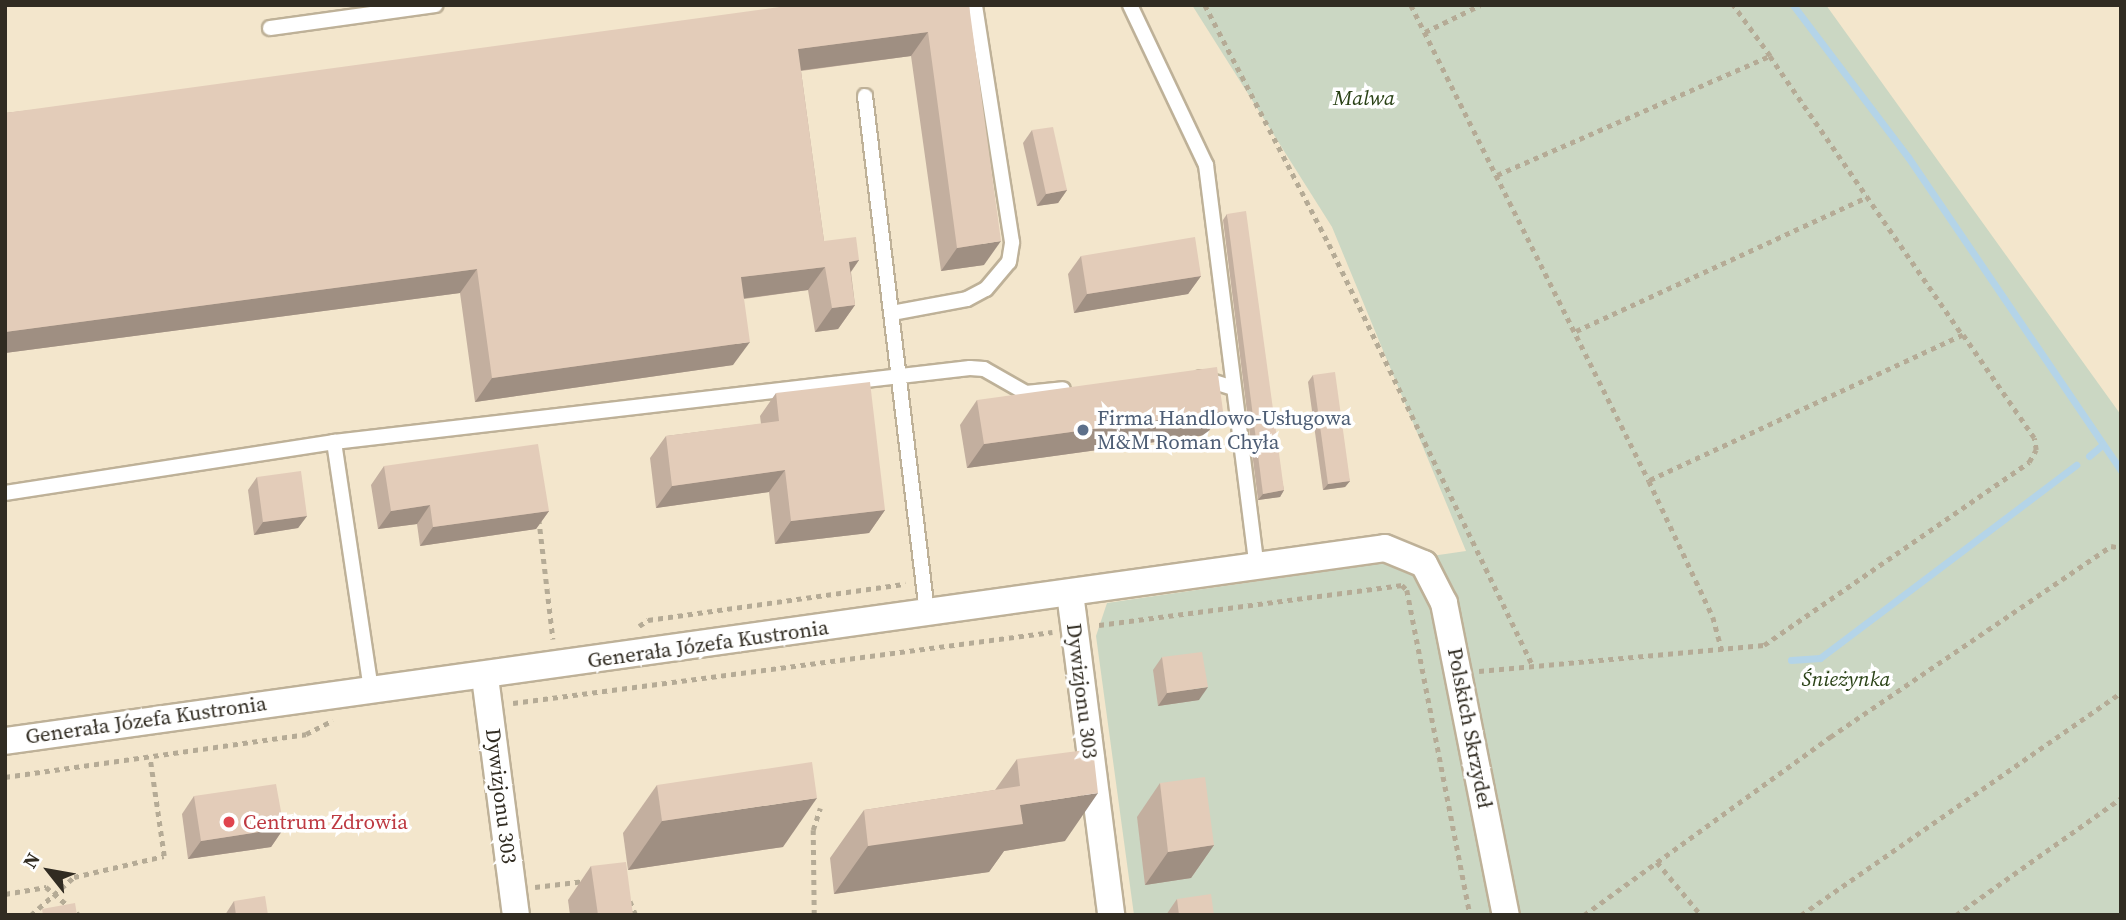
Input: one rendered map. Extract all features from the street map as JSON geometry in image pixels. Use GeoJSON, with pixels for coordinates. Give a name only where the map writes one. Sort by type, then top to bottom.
{"type":"FeatureCollection","features":[{"type":"Feature","properties":{"kind":"street","name":"Generała Józefa Kustronia"},"geometry":{"type":"LineString","coordinates":[[5,741],[371,690],[485,677],[927,612],[1257,568],[1371,548],[1409,555]]}},
{"type":"Feature","properties":{"kind":"street","name":"Polskich Skrzydeł"},"geometry":{"type":"LineString","coordinates":[[1409,555],[1434,577],[1461,674],[1506,915]]}},
{"type":"Feature","properties":{"kind":"street","name":"Dywizjonu 303"},"geometry":{"type":"LineString","coordinates":[[1070,593],[1111,915]]}},
{"type":"Feature","properties":{"kind":"street","name":"Dywizjonu 303"},"geometry":{"type":"LineString","coordinates":[[485,677],[515,903]]}},
{"type":"Feature","properties":{"kind":"lane"},"geometry":{"type":"LineString","coordinates":[[270,28],[435,5]]}},
{"type":"Feature","properties":{"kind":"lane"},"geometry":{"type":"LineString","coordinates":[[892,313],[967,299],[986,289],[1009,262],[1012,242],[975,5]]}},
{"type":"Feature","properties":{"kind":"lane"},"geometry":{"type":"LineString","coordinates":[[1130,5],[1206,165],[1257,568]]}},
{"type":"Feature","properties":{"kind":"lane"},"geometry":{"type":"LineString","coordinates":[[865,96],[927,612]]}},
{"type":"Feature","properties":{"kind":"lane"},"geometry":{"type":"LineString","coordinates":[[5,493],[334,442],[899,375],[984,369],[1026,393],[1081,387]]}},
{"type":"Feature","properties":{"kind":"lane"},"geometry":{"type":"LineString","coordinates":[[1192,374],[1234,388]]}},
{"type":"Feature","properties":{"kind":"lane"},"geometry":{"type":"LineString","coordinates":[[334,442],[371,690]]}},
{"type":"Feature","properties":{"kind":"path"},"geometry":{"type":"LineString","coordinates":[[1205,5],[1329,244],[1532,664]]}},
{"type":"Feature","properties":{"kind":"path"},"geometry":{"type":"LineString","coordinates":[[1411,5],[1650,481],[1713,617],[1722,651]]}},
{"type":"Feature","properties":{"kind":"path"},"geometry":{"type":"LineString","coordinates":[[1424,33],[1480,5]]}},
{"type":"Feature","properties":{"kind":"path"},"geometry":{"type":"LineString","coordinates":[[1461,674],[1532,664],[1722,651],[1764,645],[1785,634],[2029,462],[2036,450],[2034,438],[1733,5]]}},
{"type":"Feature","properties":{"kind":"path"},"geometry":{"type":"LineString","coordinates":[[1497,176],[1770,55]]}},
{"type":"Feature","properties":{"kind":"path"},"geometry":{"type":"LineString","coordinates":[[1577,331],[1868,197]]}},
{"type":"Feature","properties":{"kind":"path"},"geometry":{"type":"LineString","coordinates":[[1650,481],[1963,335]]}},
{"type":"Feature","properties":{"kind":"path"},"geometry":{"type":"LineString","coordinates":[[539,514],[554,647]]}},
{"type":"Feature","properties":{"kind":"path"},"geometry":{"type":"LineString","coordinates":[[1584,915],[1852,721],[2111,546],[2121,548]]}},
{"type":"Feature","properties":{"kind":"path"},"geometry":{"type":"LineString","coordinates":[[489,707],[1402,585],[1407,590],[1470,915]]}},
{"type":"Feature","properties":{"kind":"path"},"geometry":{"type":"LineString","coordinates":[[1801,915],[2121,692]]}},
{"type":"Feature","properties":{"kind":"path"},"geometry":{"type":"LineString","coordinates":[[5,777],[150,759],[306,734],[340,715]]}},
{"type":"Feature","properties":{"kind":"path"},"geometry":{"type":"LineString","coordinates":[[31,915],[74,877],[164,856],[150,759]]}},
{"type":"Feature","properties":{"kind":"path"},"geometry":{"type":"LineString","coordinates":[[1956,915],[2121,798]]}},
{"type":"Feature","properties":{"kind":"path"},"geometry":{"type":"LineString","coordinates":[[814,915],[813,830],[820,808]]}},
{"type":"Feature","properties":{"kind":"path"},"geometry":{"type":"LineString","coordinates":[[1657,862],[1700,915]]}},
{"type":"Feature","properties":{"kind":"path"},"geometry":{"type":"LineString","coordinates":[[515,903],[599,880]]}},
{"type":"Feature","properties":{"kind":"path"},"geometry":{"type":"LineString","coordinates":[[5,894],[46,887],[55,891],[79,915]]}},
{"type":"Feature","properties":{"kind":"path"},"geometry":{"type":"LineString","coordinates":[[627,896],[636,915]]}},
{"type":"Feature","properties":{"kind":"green space"},"geometry":{"type":"Polygon","coordinates":[[[1192,5],[1826,5],[2121,415],[2121,915],[1134,915],[1096,636],[1107,603],[1466,551],[1332,227],[1192,5]]]}},
{"type":"Feature","properties":{"kind":"building"},"geometry":{"type":"Polygon","coordinates":[[[794,5],[969,5],[1001,241],[957,248],[928,32],[798,49],[824,241],[856,237],[859,260],[849,262],[855,305],[832,308],[825,267],[741,277],[750,342],[492,378],[477,269],[5,332],[5,113],[794,5]]]}},
{"type":"Feature","properties":{"kind":"building"},"geometry":{"type":"Polygon","coordinates":[[[1053,127],[1067,190],[1046,194],[1032,130],[1053,127]]]}},
{"type":"Feature","properties":{"kind":"building"},"geometry":{"type":"Polygon","coordinates":[[[1246,211],[1284,490],[1263,494],[1227,214],[1246,211]]]}},
{"type":"Feature","properties":{"kind":"building"},"geometry":{"type":"Polygon","coordinates":[[[1195,237],[1201,276],[1087,294],[1081,256],[1195,237]]]}},
{"type":"Feature","properties":{"kind":"building"},"geometry":{"type":"Polygon","coordinates":[[[1217,367],[1223,411],[984,444],[977,400],[1217,367]]]}},
{"type":"Feature","properties":{"kind":"building"},"geometry":{"type":"Polygon","coordinates":[[[1335,372],[1350,481],[1328,484],[1313,375],[1335,372]]]}},
{"type":"Feature","properties":{"kind":"building"},"geometry":{"type":"Polygon","coordinates":[[[870,382],[885,510],[791,521],[785,470],[672,486],[666,436],[779,421],[776,393],[870,382]]]}},
{"type":"Feature","properties":{"kind":"building"},"geometry":{"type":"Polygon","coordinates":[[[538,444],[549,511],[433,527],[430,505],[391,511],[384,466],[538,444]]]}},
{"type":"Feature","properties":{"kind":"building"},"geometry":{"type":"Polygon","coordinates":[[[301,471],[307,516],[263,522],[257,477],[301,471]]]}},
{"type":"Feature","properties":{"kind":"building"},"geometry":{"type":"Polygon","coordinates":[[[1202,652],[1208,687],[1167,693],[1162,657],[1202,652]]]}},
{"type":"Feature","properties":{"kind":"building"},"geometry":{"type":"Polygon","coordinates":[[[1093,749],[1098,793],[1020,805],[1023,824],[868,846],[864,810],[1020,786],[1017,759],[1093,749]]]}},
{"type":"Feature","properties":{"kind":"building"},"geometry":{"type":"Polygon","coordinates":[[[812,762],[817,798],[662,821],[657,785],[812,762]]]}},
{"type":"Feature","properties":{"kind":"building"},"geometry":{"type":"Polygon","coordinates":[[[1205,777],[1214,845],[1168,852],[1160,783],[1205,777]]]}},
{"type":"Feature","properties":{"kind":"building"},"geometry":{"type":"Polygon","coordinates":[[[276,784],[284,828],[201,841],[194,796],[276,784]]]}},
{"type":"Feature","properties":{"kind":"building"},"geometry":{"type":"Polygon","coordinates":[[[626,862],[633,915],[598,915],[591,866],[626,862]]]}},
{"type":"Feature","properties":{"kind":"building"},"geometry":{"type":"Polygon","coordinates":[[[1211,894],[1214,915],[1179,915],[1177,899],[1211,894]]]}},
{"type":"Feature","properties":{"kind":"building"},"geometry":{"type":"Polygon","coordinates":[[[265,896],[268,915],[236,915],[234,901],[265,896]]]}},
{"type":"Feature","properties":{"kind":"building"},"geometry":{"type":"Polygon","coordinates":[[[75,903],[77,915],[43,915],[42,909],[75,903]]]}},
{"type":"Feature","properties":{"kind":"waterway"},"geometry":{"type":"LineString","coordinates":[[1793,5],[1908,157],[2121,470]]}},
{"type":"Feature","properties":{"kind":"waterway"},"geometry":{"type":"LineString","coordinates":[[2089,456],[2102,445]]}},
{"type":"Feature","properties":{"kind":"waterway"},"geometry":{"type":"LineString","coordinates":[[1791,660],[1820,658],[2076,465]]}},
{"type":"Feature","properties":{"kind":"place","name":"Firma Handlowo-Usługowa M&M Roman Chyła"},"geometry":{"type":"Point","coordinates":[1083,430]}},
{"type":"Feature","properties":{"kind":"place","name":"Centrum Zdrowia"},"geometry":{"type":"Point","coordinates":[229,822]}},
{"type":"Feature","properties":{"kind":"park label","name":"Malwa"},"geometry":{"type":"Point","coordinates":[1364,98]}},
{"type":"Feature","properties":{"kind":"park label","name":"Śnieżynka"},"geometry":{"type":"Point","coordinates":[1846,679]}}]}
